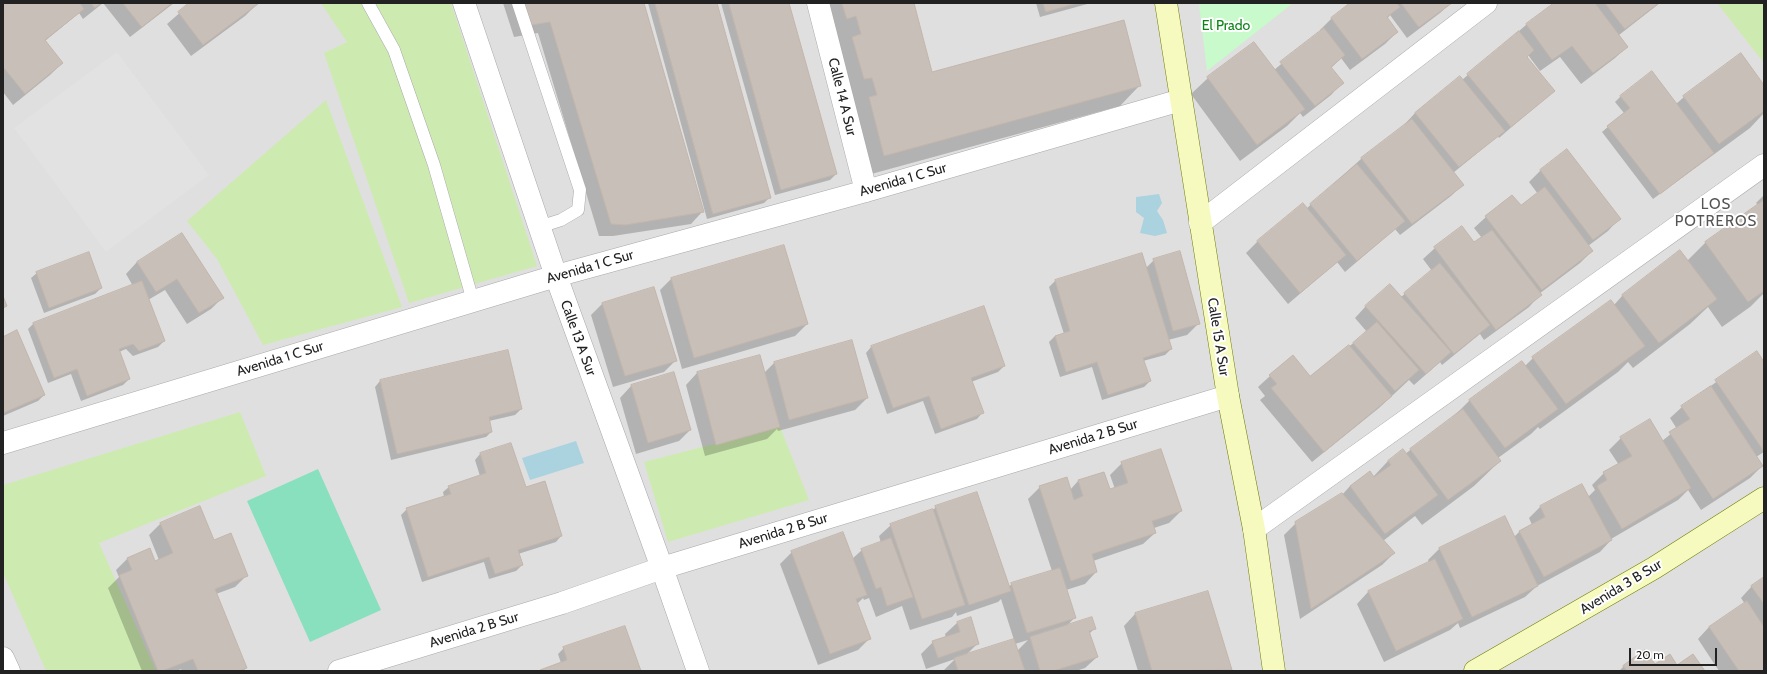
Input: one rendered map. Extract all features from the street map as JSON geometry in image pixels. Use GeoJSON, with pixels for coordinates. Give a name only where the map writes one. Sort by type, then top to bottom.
{"type":"FeatureCollection","features":[{"type":"Feature","properties":{"kind":"street","name":"Calle 13 A Sur"},"geometry":{"type":"LineString","coordinates":[[464,3],[556,276],[698,671]]}},
{"type":"Feature","properties":{"kind":"street","name":"Calle 14 A Sur"},"geometry":{"type":"LineString","coordinates":[[818,3],[866,191]]}},
{"type":"Feature","properties":{"kind":"street","name":"Calle 15 A Sur"},"geometry":{"type":"LineString","coordinates":[[1166,3],[1228,396],[1254,528],[1274,671]]}},
{"type":"Feature","properties":{"kind":"street"},"geometry":{"type":"LineString","coordinates":[[1200,223],[1486,3]]}},
{"type":"Feature","properties":{"kind":"street","name":"Avenida 1 C Sur"},"geometry":{"type":"LineString","coordinates":[[3,442],[556,276],[866,191],[1181,100]]}},
{"type":"Feature","properties":{"kind":"street"},"geometry":{"type":"LineString","coordinates":[[1254,528],[1764,165]]}},
{"type":"Feature","properties":{"kind":"street","name":"Avenida 2 B Sur"},"geometry":{"type":"LineString","coordinates":[[339,671],[562,603],[662,568],[1228,396]]}},
{"type":"Feature","properties":{"kind":"street","name":"Avenida 3 B Sur"},"geometry":{"type":"LineString","coordinates":[[1475,671],[1654,568],[1764,498]]}},
{"type":"Feature","properties":{"kind":"street"},"geometry":{"type":"LineString","coordinates":[[3,658],[9,671]]}},
{"type":"Feature","properties":{"kind":"lane"},"geometry":{"type":"LineString","coordinates":[[368,3],[394,50],[434,165],[473,301]]}},
{"type":"Feature","properties":{"kind":"lane"},"geometry":{"type":"LineString","coordinates":[[518,3],[580,190],[578,210],[560,220],[539,227]]}},
{"type":"Feature","properties":{"kind":"shaded area"},"geometry":{"type":"Polygon","coordinates":[[[3,3],[1764,3],[1764,671],[3,671],[3,3]]]}},
{"type":"Feature","properties":{"kind":"shaded area"},"geometry":{"type":"Polygon","coordinates":[[[117,52],[209,175],[106,252],[14,128],[117,52]]]}},
{"type":"Feature","properties":{"kind":"green space"},"geometry":{"type":"Polygon","coordinates":[[[321,3],[451,3],[537,266],[409,303],[324,53],[347,42],[321,3]]]}},
{"type":"Feature","properties":{"kind":"green space","name":"El Prado"},"geometry":{"type":"Polygon","coordinates":[[[1199,3],[1293,3],[1207,71],[1199,3]]]}},
{"type":"Feature","properties":{"kind":"green space"},"geometry":{"type":"Polygon","coordinates":[[[1717,3],[1764,3],[1764,63],[1717,3]]]}},
{"type":"Feature","properties":{"kind":"green space"},"geometry":{"type":"Polygon","coordinates":[[[326,100],[402,307],[263,345],[217,259],[187,221],[326,100]]]}},
{"type":"Feature","properties":{"kind":"green space"},"geometry":{"type":"Polygon","coordinates":[[[240,412],[266,476],[99,543],[156,671],[46,671],[3,573],[3,485],[240,412]]]}},
{"type":"Feature","properties":{"kind":"green space"},"geometry":{"type":"Polygon","coordinates":[[[780,427],[809,500],[668,542],[644,462],[780,427]]]}},
{"type":"Feature","properties":{"kind":"green space"},"geometry":{"type":"Polygon","coordinates":[[[318,469],[381,610],[310,642],[247,501],[318,469]]]}},
{"type":"Feature","properties":{"kind":"water"},"geometry":{"type":"Polygon","coordinates":[[[1159,194],[1162,203],[1157,211],[1163,220],[1167,233],[1155,236],[1140,233],[1144,218],[1136,212],[1136,197],[1159,194]]]}},
{"type":"Feature","properties":{"kind":"water"},"geometry":{"type":"Polygon","coordinates":[[[576,441],[584,463],[530,480],[522,458],[576,441]]]}},
{"type":"Feature","properties":{"kind":"building"},"geometry":{"type":"Polygon","coordinates":[[[3,3],[80,3],[84,9],[45,40],[63,63],[25,94],[4,68],[3,69],[3,3]]]}},
{"type":"Feature","properties":{"kind":"building"},"geometry":{"type":"Polygon","coordinates":[[[91,3],[102,3],[95,8],[91,3]]]}},
{"type":"Feature","properties":{"kind":"building"},"geometry":{"type":"Polygon","coordinates":[[[123,3],[172,3],[142,27],[123,3]]]}},
{"type":"Feature","properties":{"kind":"building"},"geometry":{"type":"Polygon","coordinates":[[[189,3],[258,4],[203,45],[178,12],[189,3]]]}},
{"type":"Feature","properties":{"kind":"building"},"geometry":{"type":"Polygon","coordinates":[[[518,3],[644,3],[704,212],[625,225],[611,224],[550,22],[525,26],[518,3]]]}},
{"type":"Feature","properties":{"kind":"building"},"geometry":{"type":"Polygon","coordinates":[[[655,3],[717,3],[771,198],[713,214],[655,3]]]}},
{"type":"Feature","properties":{"kind":"building"},"geometry":{"type":"Polygon","coordinates":[[[729,3],[789,3],[837,174],[781,190],[729,3]]]}},
{"type":"Feature","properties":{"kind":"building"},"geometry":{"type":"Polygon","coordinates":[[[842,3],[914,3],[932,72],[1124,20],[1141,86],[884,156],[869,97],[877,95],[872,78],[864,79],[852,37],[861,34],[856,16],[847,19],[842,3]]]}},
{"type":"Feature","properties":{"kind":"building"},"geometry":{"type":"Polygon","coordinates":[[[1043,3],[1078,3],[1046,12],[1043,3]]]}},
{"type":"Feature","properties":{"kind":"building"},"geometry":{"type":"Polygon","coordinates":[[[1350,3],[1396,3],[1400,7],[1387,17],[1398,32],[1362,59],[1331,18],[1350,3]]]}},
{"type":"Feature","properties":{"kind":"building"},"geometry":{"type":"Polygon","coordinates":[[[1401,3],[1452,3],[1419,27],[1401,3]]]}},
{"type":"Feature","properties":{"kind":"building"},"geometry":{"type":"Polygon","coordinates":[[[1554,3],[1595,3],[1628,47],[1593,73],[1572,46],[1552,60],[1526,24],[1554,3]]]}},
{"type":"Feature","properties":{"kind":"building"},"geometry":{"type":"Polygon","coordinates":[[[1605,3],[1659,3],[1625,29],[1605,3]]]}},
{"type":"Feature","properties":{"kind":"building"},"geometry":{"type":"Polygon","coordinates":[[[1324,28],[1345,55],[1331,67],[1344,83],[1315,106],[1280,62],[1324,28]]]}},
{"type":"Feature","properties":{"kind":"building"},"geometry":{"type":"Polygon","coordinates":[[[1519,31],[1534,50],[1527,57],[1555,91],[1511,127],[1467,74],[1519,31]]]}},
{"type":"Feature","properties":{"kind":"building"},"geometry":{"type":"Polygon","coordinates":[[[1254,42],[1305,109],[1257,145],[1207,77],[1254,42]]]}},
{"type":"Feature","properties":{"kind":"building"},"geometry":{"type":"Polygon","coordinates":[[[1741,53],[1764,85],[1764,111],[1719,144],[1683,96],[1741,53]]]}},
{"type":"Feature","properties":{"kind":"building"},"geometry":{"type":"Polygon","coordinates":[[[1652,71],[1714,153],[1660,194],[1607,126],[1630,108],[1620,96],[1652,71]]]}},
{"type":"Feature","properties":{"kind":"building"},"geometry":{"type":"Polygon","coordinates":[[[1460,76],[1505,131],[1459,167],[1415,113],[1460,76]]]}},
{"type":"Feature","properties":{"kind":"building"},"geometry":{"type":"Polygon","coordinates":[[[1412,119],[1464,185],[1412,224],[1361,158],[1412,119]]]}},
{"type":"Feature","properties":{"kind":"building"},"geometry":{"type":"Polygon","coordinates":[[[1567,149],[1621,219],[1593,240],[1540,170],[1567,149]]]}},
{"type":"Feature","properties":{"kind":"building"},"geometry":{"type":"Polygon","coordinates":[[[1357,164],[1405,221],[1357,261],[1310,204],[1357,164]]]}},
{"type":"Feature","properties":{"kind":"building"},"geometry":{"type":"Polygon","coordinates":[[[1545,187],[1593,251],[1542,290],[1485,216],[1512,195],[1521,205],[1545,187]]]}},
{"type":"Feature","properties":{"kind":"building"},"geometry":{"type":"Polygon","coordinates":[[[1764,200],[1764,291],[1748,302],[1705,242],[1764,200]]]}},
{"type":"Feature","properties":{"kind":"building"},"geometry":{"type":"Polygon","coordinates":[[[1303,203],[1346,255],[1300,293],[1257,241],[1303,203]]]}},
{"type":"Feature","properties":{"kind":"building"},"geometry":{"type":"Polygon","coordinates":[[[1462,226],[1474,242],[1492,230],[1542,295],[1496,330],[1434,247],[1462,226]]]}},
{"type":"Feature","properties":{"kind":"building"},"geometry":{"type":"Polygon","coordinates":[[[182,233],[224,298],[199,313],[177,279],[156,292],[137,262],[182,233]]]}},
{"type":"Feature","properties":{"kind":"building"},"geometry":{"type":"Polygon","coordinates":[[[784,245],[808,324],[694,358],[671,278],[784,245]]]}},
{"type":"Feature","properties":{"kind":"building"},"geometry":{"type":"Polygon","coordinates":[[[1680,250],[1717,299],[1659,343],[1622,295],[1680,250]]]}},
{"type":"Feature","properties":{"kind":"building"},"geometry":{"type":"Polygon","coordinates":[[[1180,251],[1200,324],[1173,331],[1153,259],[1180,251]]]}},
{"type":"Feature","properties":{"kind":"building"},"geometry":{"type":"Polygon","coordinates":[[[89,252],[102,288],[49,308],[36,272],[89,252]]]}},
{"type":"Feature","properties":{"kind":"building"},"geometry":{"type":"Polygon","coordinates":[[[1142,253],[1172,349],[1143,358],[1151,381],[1108,395],[1097,362],[1066,372],[1055,336],[1070,331],[1055,280],[1142,253]]]}},
{"type":"Feature","properties":{"kind":"building"},"geometry":{"type":"Polygon","coordinates":[[[1440,263],[1490,325],[1454,354],[1404,293],[1440,263]]]}},
{"type":"Feature","properties":{"kind":"building"},"geometry":{"type":"Polygon","coordinates":[[[142,281],[165,341],[139,351],[133,344],[119,349],[130,379],[87,396],[77,369],[54,378],[33,323],[142,281]]]}},
{"type":"Feature","properties":{"kind":"building"},"geometry":{"type":"Polygon","coordinates":[[[1390,284],[1451,352],[1426,374],[1365,306],[1390,284]]]}},
{"type":"Feature","properties":{"kind":"building"},"geometry":{"type":"Polygon","coordinates":[[[654,287],[677,361],[625,376],[602,303],[654,287]]]}},
{"type":"Feature","properties":{"kind":"building"},"geometry":{"type":"Polygon","coordinates":[[[3,296],[7,306],[3,308],[3,296]]]}},
{"type":"Feature","properties":{"kind":"building"},"geometry":{"type":"Polygon","coordinates":[[[1611,300],[1645,346],[1566,404],[1532,357],[1611,300]]]}},
{"type":"Feature","properties":{"kind":"building"},"geometry":{"type":"Polygon","coordinates":[[[984,306],[1005,366],[971,378],[984,413],[941,429],[929,396],[893,408],[871,346],[984,306]]]}},
{"type":"Feature","properties":{"kind":"building"},"geometry":{"type":"Polygon","coordinates":[[[1377,322],[1419,370],[1395,391],[1353,343],[1377,322]]]}},
{"type":"Feature","properties":{"kind":"building"},"geometry":{"type":"Polygon","coordinates":[[[17,330],[45,395],[3,413],[3,333],[4,336],[17,330]]]}},
{"type":"Feature","properties":{"kind":"building"},"geometry":{"type":"Polygon","coordinates":[[[852,340],[868,398],[789,420],[774,362],[852,340]]]}},
{"type":"Feature","properties":{"kind":"building"},"geometry":{"type":"Polygon","coordinates":[[[1349,345],[1392,396],[1324,452],[1271,388],[1277,384],[1269,375],[1293,355],[1310,376],[1349,345]]]}},
{"type":"Feature","properties":{"kind":"building"},"geometry":{"type":"Polygon","coordinates":[[[508,350],[522,409],[489,417],[492,432],[397,454],[380,380],[508,350]]]}},
{"type":"Feature","properties":{"kind":"building"},"geometry":{"type":"Polygon","coordinates":[[[1757,351],[1764,362],[1763,450],[1715,380],[1757,351]]]}},
{"type":"Feature","properties":{"kind":"building"},"geometry":{"type":"Polygon","coordinates":[[[760,355],[780,427],[716,445],[697,372],[760,355]]]}},
{"type":"Feature","properties":{"kind":"building"},"geometry":{"type":"Polygon","coordinates":[[[1522,361],[1558,409],[1505,448],[1469,400],[1522,361]]]}},
{"type":"Feature","properties":{"kind":"building"},"geometry":{"type":"Polygon","coordinates":[[[674,372],[691,430],[648,443],[631,385],[674,372]]]}},
{"type":"Feature","properties":{"kind":"building"},"geometry":{"type":"Polygon","coordinates":[[[1711,386],[1763,466],[1713,499],[1669,432],[1690,419],[1681,406],[1711,386]]]}},
{"type":"Feature","properties":{"kind":"building"},"geometry":{"type":"Polygon","coordinates":[[[1463,409],[1501,461],[1448,500],[1410,449],[1463,409]]]}},
{"type":"Feature","properties":{"kind":"building"},"geometry":{"type":"Polygon","coordinates":[[[1650,419],[1691,488],[1622,529],[1597,486],[1607,480],[1603,472],[1632,456],[1620,437],[1650,419]]]}},
{"type":"Feature","properties":{"kind":"building"},"geometry":{"type":"Polygon","coordinates":[[[511,443],[526,487],[545,481],[562,536],[518,550],[523,565],[495,574],[489,557],[428,577],[406,508],[451,494],[448,486],[486,473],[480,453],[511,443]]]}},
{"type":"Feature","properties":{"kind":"building"},"geometry":{"type":"Polygon","coordinates":[[[1161,449],[1182,511],[1152,521],[1156,533],[1092,554],[1097,572],[1071,581],[1039,486],[1067,477],[1074,500],[1083,496],[1078,480],[1104,472],[1110,489],[1128,483],[1121,462],[1161,449]]]}},
{"type":"Feature","properties":{"kind":"building"},"geometry":{"type":"Polygon","coordinates":[[[1403,449],[1438,495],[1385,534],[1350,486],[1370,471],[1374,477],[1391,465],[1388,461],[1403,449]]]}},
{"type":"Feature","properties":{"kind":"building"},"geometry":{"type":"Polygon","coordinates":[[[1582,484],[1612,540],[1544,577],[1519,531],[1545,517],[1540,506],[1582,484]]]}},
{"type":"Feature","properties":{"kind":"building"},"geometry":{"type":"Polygon","coordinates":[[[977,492],[1011,591],[969,605],[935,506],[977,492]]]}},
{"type":"Feature","properties":{"kind":"building"},"geometry":{"type":"Polygon","coordinates":[[[1342,493],[1395,553],[1311,609],[1295,522],[1342,493]]]}},
{"type":"Feature","properties":{"kind":"building"},"geometry":{"type":"Polygon","coordinates":[[[200,506],[214,540],[231,533],[248,576],[215,589],[247,668],[239,671],[198,671],[193,659],[162,671],[158,671],[119,575],[132,570],[127,558],[150,548],[155,561],[173,553],[160,523],[200,506]]]}},
{"type":"Feature","properties":{"kind":"building"},"geometry":{"type":"Polygon","coordinates":[[[933,509],[965,605],[922,619],[890,524],[933,509]]]}},
{"type":"Feature","properties":{"kind":"building"},"geometry":{"type":"Polygon","coordinates":[[[1505,516],[1538,586],[1472,617],[1439,548],[1505,516]]]}},
{"type":"Feature","properties":{"kind":"building"},"geometry":{"type":"Polygon","coordinates":[[[843,532],[867,595],[856,599],[871,639],[830,654],[791,551],[843,532]]]}},
{"type":"Feature","properties":{"kind":"building"},"geometry":{"type":"Polygon","coordinates":[[[891,538],[913,597],[887,606],[881,587],[876,589],[861,549],[891,538]]]}},
{"type":"Feature","properties":{"kind":"building"},"geometry":{"type":"Polygon","coordinates":[[[1435,559],[1463,619],[1396,651],[1368,591],[1435,559]]]}},
{"type":"Feature","properties":{"kind":"building"},"geometry":{"type":"Polygon","coordinates":[[[1060,568],[1076,618],[1027,633],[1011,583],[1060,568]]]}},
{"type":"Feature","properties":{"kind":"building"},"geometry":{"type":"Polygon","coordinates":[[[1764,577],[1764,604],[1751,586],[1764,577]]]}},
{"type":"Feature","properties":{"kind":"building"},"geometry":{"type":"Polygon","coordinates":[[[1208,591],[1232,670],[1152,671],[1135,613],[1208,591]]]}},
{"type":"Feature","properties":{"kind":"building"},"geometry":{"type":"Polygon","coordinates":[[[1747,601],[1764,627],[1764,671],[1739,671],[1709,627],[1747,601]]]}},
{"type":"Feature","properties":{"kind":"building"},"geometry":{"type":"Polygon","coordinates":[[[971,617],[979,644],[938,658],[932,641],[960,632],[957,622],[971,617]]]}},
{"type":"Feature","properties":{"kind":"building"},"geometry":{"type":"Polygon","coordinates":[[[1092,617],[1096,629],[1089,631],[1098,657],[1053,671],[1040,671],[1030,637],[1092,617]]]}},
{"type":"Feature","properties":{"kind":"building"},"geometry":{"type":"Polygon","coordinates":[[[625,626],[641,671],[540,671],[567,660],[563,647],[625,626]]]}},
{"type":"Feature","properties":{"kind":"building"},"geometry":{"type":"Polygon","coordinates":[[[1014,639],[1025,671],[958,671],[954,658],[1014,639]]]}},
{"type":"Feature","properties":{"kind":"building"},"geometry":{"type":"Polygon","coordinates":[[[1645,650],[1655,664],[1670,654],[1677,665],[1693,654],[1705,671],[1627,671],[1623,666],[1645,650]]]}},
{"type":"Feature","properties":{"kind":"district","name":"LOS POTREROS"},"geometry":{"type":"Point","coordinates":[1716,214]}}]}
